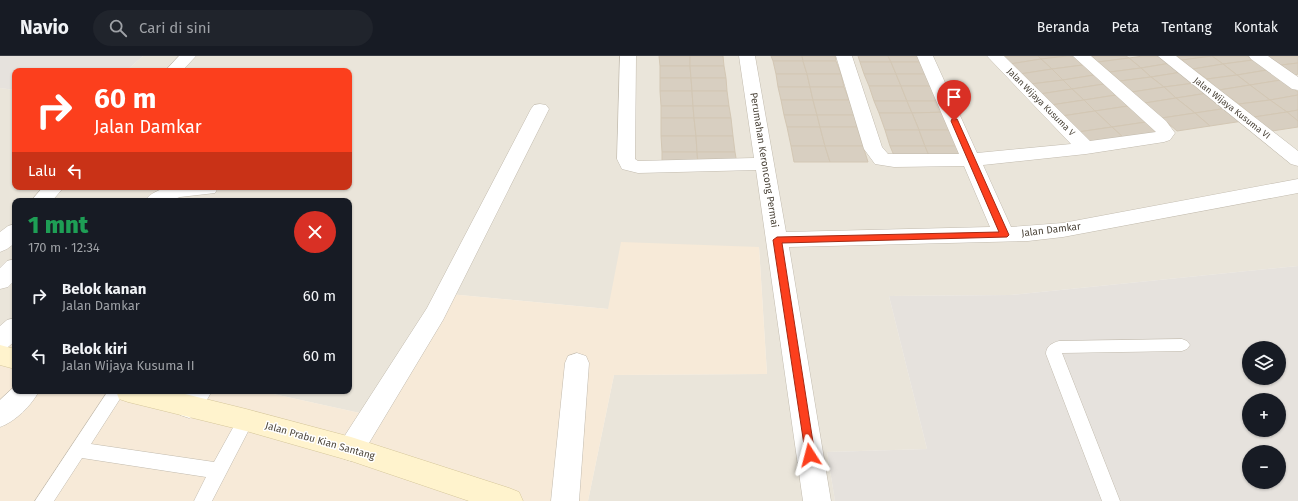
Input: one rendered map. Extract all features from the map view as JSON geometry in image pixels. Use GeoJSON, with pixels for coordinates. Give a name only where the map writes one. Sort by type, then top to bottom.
{"type":"FeatureCollection","features":[{"type":"Feature","properties":{"kind":"main road"},"geometry":{"type":"LineString","coordinates":[[0,355],[12,358]]}},
{"type":"Feature","properties":{"kind":"main road","name":"Jalan Prabu Kian Santang"},"geometry":{"type":"LineString","coordinates":[[153,394],[194,399],[246,420],[351,449],[509,501]]}},
{"type":"Feature","properties":{"kind":"street"},"geometry":{"type":"LineString","coordinates":[[175,68],[188,56]]}},
{"type":"Feature","properties":{"kind":"street"},"geometry":{"type":"LineString","coordinates":[[628,56],[626,159],[629,165],[638,167],[765,164]]}},
{"type":"Feature","properties":{"kind":"street","name":"Perumahan Keroncong Permai"},"geometry":{"type":"LineString","coordinates":[[747,56],[817,501]]}},
{"type":"Feature","properties":{"kind":"street"},"geometry":{"type":"LineString","coordinates":[[844,56],[873,149],[882,160],[894,162],[972,160],[1086,148],[1162,137],[1166,133],[1160,125],[1081,56]]}},
{"type":"Feature","properties":{"kind":"street"},"geometry":{"type":"LineString","coordinates":[[925,56],[1004,235]]}},
{"type":"Feature","properties":{"kind":"street","name":"Jalan Wijaya Kusuma V"},"geometry":{"type":"LineString","coordinates":[[995,56],[1086,148]]}},
{"type":"Feature","properties":{"kind":"street","name":"Jalan Wijaya Kusuma VI"},"geometry":{"type":"LineString","coordinates":[[1166,56],[1298,160]]}},
{"type":"Feature","properties":{"kind":"street"},"geometry":{"type":"LineString","coordinates":[[1257,56],[1298,86]]}},
{"type":"Feature","properties":{"kind":"street"},"geometry":{"type":"LineString","coordinates":[[351,449],[435,314],[540,109]]}},
{"type":"Feature","properties":{"kind":"street","name":"Jalan Damkar"},"geometry":{"type":"LineString","coordinates":[[777,240],[1028,234],[1063,230],[1298,186]]}},
{"type":"Feature","properties":{"kind":"street"},"geometry":{"type":"LineString","coordinates":[[45,198],[51,190]]}},
{"type":"Feature","properties":{"kind":"street"},"geometry":{"type":"LineString","coordinates":[[159,198],[172,192],[190,190]]}},
{"type":"Feature","properties":{"kind":"street"},"geometry":{"type":"LineString","coordinates":[[0,244],[12,234]]}},
{"type":"Feature","properties":{"kind":"street"},"geometry":{"type":"LineString","coordinates":[[0,281],[12,270]]}},
{"type":"Feature","properties":{"kind":"street"},"geometry":{"type":"LineString","coordinates":[[0,340],[12,330]]}},
{"type":"Feature","properties":{"kind":"street"},"geometry":{"type":"LineString","coordinates":[[565,501],[577,363]]}},
{"type":"Feature","properties":{"kind":"street"},"geometry":{"type":"LineString","coordinates":[[0,416],[24,394]]}},
{"type":"Feature","properties":{"kind":"lane"},"geometry":{"type":"LineString","coordinates":[[1111,501],[1054,354],[1054,350],[1059,348],[1182,345]]}},
{"type":"Feature","properties":{"kind":"lane"},"geometry":{"type":"LineString","coordinates":[[44,501],[115,394]]}},
{"type":"Feature","properties":{"kind":"lane"},"geometry":{"type":"LineString","coordinates":[[203,501],[246,420]]}},
{"type":"Feature","properties":{"kind":"lane"},"geometry":{"type":"LineString","coordinates":[[78,450],[219,471]]}},
{"type":"Feature","properties":{"kind":"shaded area"},"geometry":{"type":"Polygon","coordinates":[[[0,56],[143,56],[129,68],[12,68],[12,90],[0,88],[0,56]]]}},
{"type":"Feature","properties":{"kind":"shaded area"},"geometry":{"type":"Polygon","coordinates":[[[143,56],[1298,56],[1298,266],[1010,295],[889,296],[927,449],[827,452],[835,501],[588,501],[614,375],[767,374],[759,247],[608,309],[449,294],[378,417],[274,394],[352,394],[352,198],[12,198],[12,335],[0,333],[0,88],[12,90],[12,190],[352,190],[352,68],[129,68],[143,56]]]}},
{"type":"Feature","properties":{"kind":"shaded area"},"geometry":{"type":"Polygon","coordinates":[[[621,242],[759,247],[767,374],[614,375],[588,501],[0,501],[0,333],[12,335],[12,394],[274,394],[378,417],[449,294],[608,309],[621,242]]]}},
{"type":"Feature","properties":{"kind":"shaded area"},"geometry":{"type":"Polygon","coordinates":[[[1298,266],[1298,501],[835,501],[827,452],[927,449],[889,296],[1010,295],[1298,266]]]}},
{"type":"Feature","properties":{"kind":"building"},"geometry":{"type":"Polygon","coordinates":[[[659,56],[690,56],[690,66],[660,66],[659,56]]]}},
{"type":"Feature","properties":{"kind":"building"},"geometry":{"type":"Polygon","coordinates":[[[690,56],[723,56],[724,66],[690,66],[690,56]]]}},
{"type":"Feature","properties":{"kind":"building"},"geometry":{"type":"Polygon","coordinates":[[[771,56],[802,56],[803,61],[773,61],[771,56]]]}},
{"type":"Feature","properties":{"kind":"building"},"geometry":{"type":"Polygon","coordinates":[[[802,56],[835,56],[836,61],[803,61],[802,56]]]}},
{"type":"Feature","properties":{"kind":"building"},"geometry":{"type":"Polygon","coordinates":[[[858,56],[888,56],[891,62],[860,62],[858,56]]]}},
{"type":"Feature","properties":{"kind":"building"},"geometry":{"type":"Polygon","coordinates":[[[888,56],[922,56],[924,62],[891,62],[888,56]]]}},
{"type":"Feature","properties":{"kind":"building"},"geometry":{"type":"Polygon","coordinates":[[[1002,56],[1038,56],[1041,59],[1010,64],[1002,56]]]}},
{"type":"Feature","properties":{"kind":"building"},"geometry":{"type":"Polygon","coordinates":[[[1038,56],[1067,56],[1041,59],[1038,56]]]}},
{"type":"Feature","properties":{"kind":"building"},"geometry":{"type":"Polygon","coordinates":[[[1073,56],[1083,65],[1052,69],[1041,59],[1073,56]]]}},
{"type":"Feature","properties":{"kind":"building"},"geometry":{"type":"Polygon","coordinates":[[[1091,56],[1126,56],[1129,58],[1098,62],[1091,56]]]}},
{"type":"Feature","properties":{"kind":"building"},"geometry":{"type":"Polygon","coordinates":[[[1162,56],[1171,63],[1141,68],[1129,58],[1162,56]]]}},
{"type":"Feature","properties":{"kind":"building"},"geometry":{"type":"Polygon","coordinates":[[[1177,56],[1212,56],[1182,60],[1177,56]]]}},
{"type":"Feature","properties":{"kind":"building"},"geometry":{"type":"Polygon","coordinates":[[[1212,56],[1247,56],[1253,60],[1223,64],[1212,56]]]}},
{"type":"Feature","properties":{"kind":"building"},"geometry":{"type":"Polygon","coordinates":[[[1212,56],[1223,64],[1193,69],[1182,60],[1212,56]]]}},
{"type":"Feature","properties":{"kind":"building"},"geometry":{"type":"Polygon","coordinates":[[[1268,56],[1298,56],[1298,63],[1281,65],[1268,56]]]}},
{"type":"Feature","properties":{"kind":"building"},"geometry":{"type":"Polygon","coordinates":[[[1129,58],[1141,68],[1110,72],[1098,62],[1129,58]]]}},
{"type":"Feature","properties":{"kind":"building"},"geometry":{"type":"Polygon","coordinates":[[[1041,59],[1052,69],[1020,74],[1010,64],[1041,59]]]}},
{"type":"Feature","properties":{"kind":"building"},"geometry":{"type":"Polygon","coordinates":[[[1253,60],[1267,70],[1237,75],[1223,64],[1253,60]]]}},
{"type":"Feature","properties":{"kind":"building"},"geometry":{"type":"Polygon","coordinates":[[[773,61],[803,61],[807,74],[776,74],[773,61]]]}},
{"type":"Feature","properties":{"kind":"building"},"geometry":{"type":"Polygon","coordinates":[[[803,61],[836,61],[841,74],[807,74],[803,61]]]}},
{"type":"Feature","properties":{"kind":"building"},"geometry":{"type":"Polygon","coordinates":[[[860,62],[891,62],[896,74],[864,74],[860,62]]]}},
{"type":"Feature","properties":{"kind":"building"},"geometry":{"type":"Polygon","coordinates":[[[891,62],[924,62],[930,74],[896,74],[891,62]]]}},
{"type":"Feature","properties":{"kind":"building"},"geometry":{"type":"Polygon","coordinates":[[[1171,63],[1182,72],[1151,77],[1141,68],[1171,63]]]}},
{"type":"Feature","properties":{"kind":"building"},"geometry":{"type":"Polygon","coordinates":[[[1298,63],[1298,74],[1295,75],[1281,65],[1298,63]]]}},
{"type":"Feature","properties":{"kind":"building"},"geometry":{"type":"Polygon","coordinates":[[[1223,64],[1237,75],[1207,79],[1193,69],[1223,64]]]}},
{"type":"Feature","properties":{"kind":"building"},"geometry":{"type":"Polygon","coordinates":[[[1083,65],[1094,75],[1063,80],[1052,69],[1083,65]]]}},
{"type":"Feature","properties":{"kind":"building"},"geometry":{"type":"Polygon","coordinates":[[[660,66],[690,66],[691,78],[660,78],[660,66]]]}},
{"type":"Feature","properties":{"kind":"building"},"geometry":{"type":"Polygon","coordinates":[[[690,66],[724,66],[726,78],[691,78],[690,66]]]}},
{"type":"Feature","properties":{"kind":"building"},"geometry":{"type":"Polygon","coordinates":[[[1141,68],[1151,77],[1120,81],[1110,72],[1141,68]]]}},
{"type":"Feature","properties":{"kind":"building"},"geometry":{"type":"Polygon","coordinates":[[[1052,69],[1063,80],[1031,84],[1020,74],[1052,69]]]}},
{"type":"Feature","properties":{"kind":"building"},"geometry":{"type":"Polygon","coordinates":[[[1267,70],[1281,80],[1250,85],[1237,75],[1267,70]]]}},
{"type":"Feature","properties":{"kind":"building"},"geometry":{"type":"Polygon","coordinates":[[[1182,72],[1195,83],[1164,87],[1151,77],[1182,72]]]}},
{"type":"Feature","properties":{"kind":"building"},"geometry":{"type":"Polygon","coordinates":[[[776,74],[807,74],[810,87],[778,87],[776,74]]]}},
{"type":"Feature","properties":{"kind":"building"},"geometry":{"type":"Polygon","coordinates":[[[807,74],[841,74],[844,87],[810,87],[807,74]]]}},
{"type":"Feature","properties":{"kind":"building"},"geometry":{"type":"Polygon","coordinates":[[[864,74],[896,74],[901,86],[869,86],[864,74]]]}},
{"type":"Feature","properties":{"kind":"building"},"geometry":{"type":"Polygon","coordinates":[[[896,74],[930,74],[936,86],[901,86],[896,74]]]}},
{"type":"Feature","properties":{"kind":"building"},"geometry":{"type":"Polygon","coordinates":[[[1094,75],[1104,84],[1072,89],[1063,80],[1094,75]]]}},
{"type":"Feature","properties":{"kind":"building"},"geometry":{"type":"Polygon","coordinates":[[[1237,75],[1250,85],[1219,90],[1207,79],[1237,75]]]}},
{"type":"Feature","properties":{"kind":"building"},"geometry":{"type":"Polygon","coordinates":[[[1151,77],[1164,87],[1132,92],[1120,81],[1151,77]]]}},
{"type":"Feature","properties":{"kind":"building"},"geometry":{"type":"Polygon","coordinates":[[[660,78],[691,78],[692,91],[660,91],[660,78]]]}},
{"type":"Feature","properties":{"kind":"building"},"geometry":{"type":"Polygon","coordinates":[[[691,78],[726,78],[727,91],[692,91],[691,78]]]}},
{"type":"Feature","properties":{"kind":"building"},"geometry":{"type":"Polygon","coordinates":[[[1063,80],[1072,89],[1040,94],[1031,84],[1063,80]]]}},
{"type":"Feature","properties":{"kind":"building"},"geometry":{"type":"Polygon","coordinates":[[[1281,80],[1298,92],[1298,95],[1270,100],[1250,85],[1281,80]]]}},
{"type":"Feature","properties":{"kind":"building"},"geometry":{"type":"Polygon","coordinates":[[[1195,83],[1208,93],[1176,98],[1164,87],[1195,83]]]}},
{"type":"Feature","properties":{"kind":"building"},"geometry":{"type":"Polygon","coordinates":[[[1104,84],[1116,95],[1084,100],[1072,89],[1104,84]]]}},
{"type":"Feature","properties":{"kind":"building"},"geometry":{"type":"Polygon","coordinates":[[[1250,85],[1270,100],[1239,104],[1219,90],[1250,85]]]}},
{"type":"Feature","properties":{"kind":"building"},"geometry":{"type":"Polygon","coordinates":[[[869,86],[901,86],[907,101],[874,101],[869,86]]]}},
{"type":"Feature","properties":{"kind":"building"},"geometry":{"type":"Polygon","coordinates":[[[901,86],[936,86],[942,101],[907,101],[901,86]]]}},
{"type":"Feature","properties":{"kind":"building"},"geometry":{"type":"Polygon","coordinates":[[[778,87],[810,87],[813,100],[781,100],[778,87]]]}},
{"type":"Feature","properties":{"kind":"building"},"geometry":{"type":"Polygon","coordinates":[[[810,87],[844,87],[849,100],[813,100],[810,87]]]}},
{"type":"Feature","properties":{"kind":"building"},"geometry":{"type":"Polygon","coordinates":[[[1164,87],[1176,98],[1145,103],[1132,92],[1164,87]]]}},
{"type":"Feature","properties":{"kind":"building"},"geometry":{"type":"Polygon","coordinates":[[[1072,89],[1084,100],[1051,105],[1040,94],[1072,89]]]}},
{"type":"Feature","properties":{"kind":"building"},"geometry":{"type":"Polygon","coordinates":[[[660,91],[692,91],[693,106],[661,106],[660,91]]]}},
{"type":"Feature","properties":{"kind":"building"},"geometry":{"type":"Polygon","coordinates":[[[692,91],[727,91],[729,106],[693,106],[692,91]]]}},
{"type":"Feature","properties":{"kind":"building"},"geometry":{"type":"Polygon","coordinates":[[[1208,93],[1228,108],[1195,113],[1176,98],[1208,93]]]}},
{"type":"Feature","properties":{"kind":"building"},"geometry":{"type":"Polygon","coordinates":[[[1116,95],[1128,106],[1095,111],[1084,100],[1116,95]]]}},
{"type":"Feature","properties":{"kind":"building"},"geometry":{"type":"Polygon","coordinates":[[[1298,95],[1298,110],[1287,112],[1270,100],[1298,95]]]}},
{"type":"Feature","properties":{"kind":"building"},"geometry":{"type":"Polygon","coordinates":[[[1176,98],[1195,113],[1162,118],[1145,103],[1176,98]]]}},
{"type":"Feature","properties":{"kind":"building"},"geometry":{"type":"Polygon","coordinates":[[[781,100],[813,100],[817,115],[784,115],[781,100]]]}},
{"type":"Feature","properties":{"kind":"building"},"geometry":{"type":"Polygon","coordinates":[[[813,100],[849,100],[854,115],[817,115],[813,100]]]}},
{"type":"Feature","properties":{"kind":"building"},"geometry":{"type":"Polygon","coordinates":[[[1084,100],[1095,111],[1062,116],[1051,105],[1084,100]]]}},
{"type":"Feature","properties":{"kind":"building"},"geometry":{"type":"Polygon","coordinates":[[[1270,100],[1287,112],[1254,117],[1239,104],[1270,100]]]}},
{"type":"Feature","properties":{"kind":"building"},"geometry":{"type":"Polygon","coordinates":[[[874,101],[907,101],[912,113],[879,113],[874,101]]]}},
{"type":"Feature","properties":{"kind":"building"},"geometry":{"type":"Polygon","coordinates":[[[907,101],[942,101],[948,112],[912,113],[907,101]]]}},
{"type":"Feature","properties":{"kind":"building"},"geometry":{"type":"Polygon","coordinates":[[[661,106],[693,106],[694,118],[661,118],[661,106]]]}},
{"type":"Feature","properties":{"kind":"building"},"geometry":{"type":"Polygon","coordinates":[[[693,106],[729,106],[731,118],[694,118],[693,106]]]}},
{"type":"Feature","properties":{"kind":"building"},"geometry":{"type":"Polygon","coordinates":[[[1128,106],[1146,122],[1112,127],[1095,111],[1128,106]]]}},
{"type":"Feature","properties":{"kind":"building"},"geometry":{"type":"Polygon","coordinates":[[[1228,108],[1243,121],[1210,126],[1195,113],[1228,108]]]}},
{"type":"Feature","properties":{"kind":"building"},"geometry":{"type":"Polygon","coordinates":[[[1298,110],[1298,121],[1287,112],[1298,110]]]}},
{"type":"Feature","properties":{"kind":"building"},"geometry":{"type":"Polygon","coordinates":[[[1095,111],[1112,127],[1078,132],[1062,116],[1095,111]]]}},
{"type":"Feature","properties":{"kind":"building"},"geometry":{"type":"Polygon","coordinates":[[[948,112],[956,130],[919,130],[912,113],[948,112]]]}},
{"type":"Feature","properties":{"kind":"building"},"geometry":{"type":"Polygon","coordinates":[[[1287,112],[1298,121],[1298,127],[1272,131],[1254,117],[1287,112]]]}},
{"type":"Feature","properties":{"kind":"building"},"geometry":{"type":"Polygon","coordinates":[[[879,113],[912,113],[919,130],[885,130],[879,113]]]}},
{"type":"Feature","properties":{"kind":"building"},"geometry":{"type":"Polygon","coordinates":[[[1195,113],[1210,126],[1177,131],[1162,118],[1195,113]]]}},
{"type":"Feature","properties":{"kind":"building"},"geometry":{"type":"Polygon","coordinates":[[[784,115],[817,115],[820,127],[787,127],[784,115]]]}},
{"type":"Feature","properties":{"kind":"building"},"geometry":{"type":"Polygon","coordinates":[[[817,115],[854,115],[857,127],[820,127],[817,115]]]}},
{"type":"Feature","properties":{"kind":"building"},"geometry":{"type":"Polygon","coordinates":[[[661,118],[694,118],[696,136],[661,136],[661,118]]]}},
{"type":"Feature","properties":{"kind":"building"},"geometry":{"type":"Polygon","coordinates":[[[694,118],[731,118],[733,136],[696,136],[694,118]]]}},
{"type":"Feature","properties":{"kind":"building"},"geometry":{"type":"Polygon","coordinates":[[[1146,122],[1160,135],[1126,140],[1112,127],[1146,122]]]}},
{"type":"Feature","properties":{"kind":"building"},"geometry":{"type":"Polygon","coordinates":[[[787,127],[820,127],[825,146],[791,146],[787,127]]]}},
{"type":"Feature","properties":{"kind":"building"},"geometry":{"type":"Polygon","coordinates":[[[820,127],[857,127],[863,146],[825,146],[820,127]]]}},
{"type":"Feature","properties":{"kind":"building"},"geometry":{"type":"Polygon","coordinates":[[[1112,127],[1126,140],[1091,146],[1078,132],[1112,127]]]}},
{"type":"Feature","properties":{"kind":"building"},"geometry":{"type":"Polygon","coordinates":[[[885,130],[919,130],[925,146],[890,146],[885,130]]]}},
{"type":"Feature","properties":{"kind":"building"},"geometry":{"type":"Polygon","coordinates":[[[919,130],[956,130],[963,146],[925,146],[919,130]]]}},
{"type":"Feature","properties":{"kind":"building"},"geometry":{"type":"Polygon","coordinates":[[[661,136],[696,136],[697,152],[662,152],[661,136]]]}},
{"type":"Feature","properties":{"kind":"building"},"geometry":{"type":"Polygon","coordinates":[[[696,136],[733,136],[735,152],[697,152],[696,136]]]}},
{"type":"Feature","properties":{"kind":"building"},"geometry":{"type":"Polygon","coordinates":[[[791,146],[825,146],[830,162],[794,162],[791,146]]]}},
{"type":"Feature","properties":{"kind":"building"},"geometry":{"type":"Polygon","coordinates":[[[825,146],[863,146],[868,162],[830,162],[825,146]]]}},
{"type":"Feature","properties":{"kind":"building"},"geometry":{"type":"Polygon","coordinates":[[[890,146],[925,146],[930,158],[895,158],[890,146]]]}},
{"type":"Feature","properties":{"kind":"building"},"geometry":{"type":"Polygon","coordinates":[[[925,146],[963,146],[969,158],[930,158],[925,146]]]}},
{"type":"Feature","properties":{"kind":"building"},"geometry":{"type":"Polygon","coordinates":[[[662,152],[697,152],[698,164],[662,164],[662,152]]]}},
{"type":"Feature","properties":{"kind":"building"},"geometry":{"type":"Polygon","coordinates":[[[697,152],[735,152],[737,164],[698,164],[697,152]]]}},
{"type":"Feature","properties":{"kind":"route"},"geometry":{"type":"LineString","coordinates":[[810,455],[777,240],[1004,235],[954,121]]}}]}
